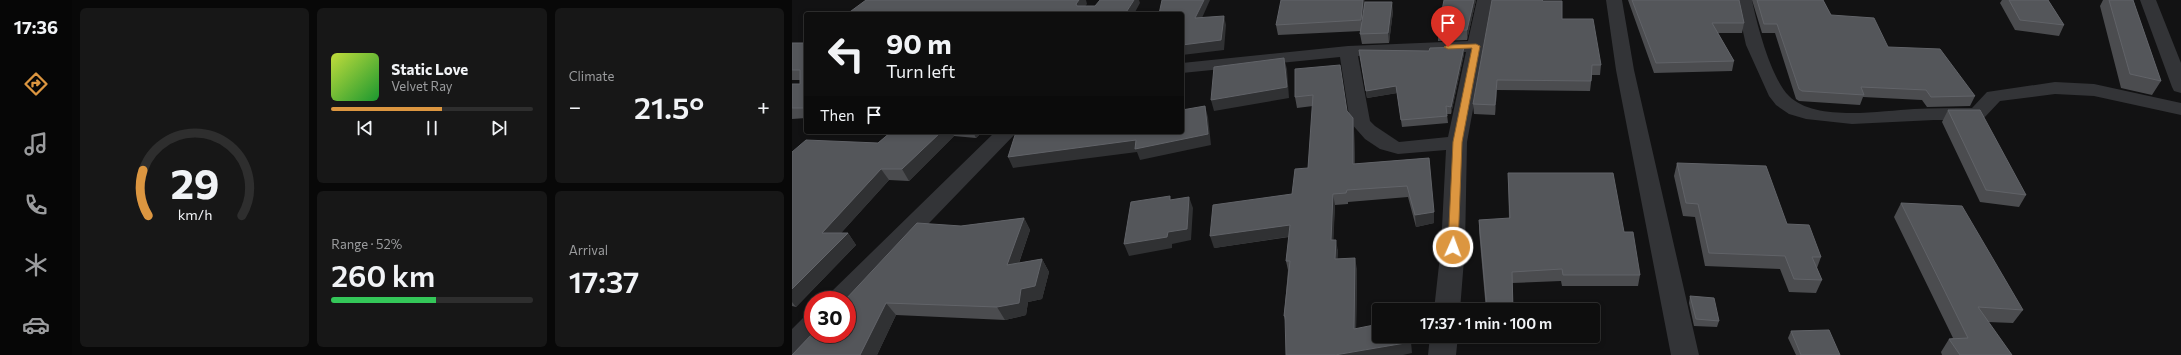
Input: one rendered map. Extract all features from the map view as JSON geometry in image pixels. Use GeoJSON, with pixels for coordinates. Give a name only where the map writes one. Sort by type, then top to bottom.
{"type":"FeatureCollection","features":[{"type":"Feature","properties":{"kind":"street"},"geometry":{"type":"LineString","coordinates":[[1448,303],[1453,247],[1457,142],[1485,0]]}},
{"type":"Feature","properties":{"kind":"street"},"geometry":{"type":"LineString","coordinates":[[1614,0],[1625,70],[1685,355]]}},
{"type":"Feature","properties":{"kind":"street"},"geometry":{"type":"LineString","coordinates":[[1744,0],[1750,31],[1775,89],[1783,101],[1800,110],[1819,116],[1870,118],[1929,114],[1977,114],[1994,96],[2054,88],[2094,90],[2181,109]]}},
{"type":"Feature","properties":{"kind":"street"},"geometry":{"type":"LineString","coordinates":[[2148,0],[2181,87]]}},
{"type":"Feature","properties":{"kind":"street"},"geometry":{"type":"LineString","coordinates":[[1184,68],[1348,51],[1476,46]]}},
{"type":"Feature","properties":{"kind":"street"},"geometry":{"type":"LineString","coordinates":[[1348,51],[1360,122],[1366,131],[1376,138],[1398,148],[1457,142]]}},
{"type":"Feature","properties":{"kind":"street"},"geometry":{"type":"LineString","coordinates":[[848,291],[1005,134]]}},
{"type":"Feature","properties":{"kind":"street"},"geometry":{"type":"LineString","coordinates":[[792,347],[804,335]]}},
{"type":"Feature","properties":{"kind":"street"},"geometry":{"type":"LineString","coordinates":[[1442,355],[1443,343]]}},
{"type":"Feature","properties":{"kind":"building"},"geometry":{"type":"Polygon","coordinates":[[[866,0],[1079,0],[1076,4],[1077,6],[1095,6],[1100,0],[1134,0],[1126,12],[850,12],[866,0]]]}},
{"type":"Feature","properties":{"kind":"building"},"geometry":{"type":"Polygon","coordinates":[[[1162,0],[1204,0],[1195,18],[1224,16],[1221,40],[1184,45],[1184,12],[1159,12],[1162,0]]]}},
{"type":"Feature","properties":{"kind":"building"},"geometry":{"type":"Polygon","coordinates":[[[1281,0],[1363,0],[1361,20],[1276,25],[1281,0]]]}},
{"type":"Feature","properties":{"kind":"building"},"geometry":{"type":"Polygon","coordinates":[[[1444,0],[1474,0],[1467,30],[1438,31],[1444,0]]]}},
{"type":"Feature","properties":{"kind":"building"},"geometry":{"type":"Polygon","coordinates":[[[1492,0],[1562,1],[1562,19],[1593,19],[1601,65],[1592,65],[1591,81],[1497,80],[1495,105],[1473,104],[1492,0]]]}},
{"type":"Feature","properties":{"kind":"building"},"geometry":{"type":"Polygon","coordinates":[[[1632,0],[1739,0],[1744,23],[1712,23],[1734,61],[1656,63],[1632,0]]]}},
{"type":"Feature","properties":{"kind":"building"},"geometry":{"type":"Polygon","coordinates":[[[1757,0],[1823,0],[1831,15],[1874,18],[1888,47],[1940,49],[1975,96],[1931,97],[1926,90],[1861,87],[1864,95],[1802,91],[1799,89],[1777,24],[1764,24],[1757,0]]]}},
{"type":"Feature","properties":{"kind":"building"},"geometry":{"type":"Polygon","coordinates":[[[2009,0],[2048,0],[2064,25],[2020,20],[2009,0]]]}},
{"type":"Feature","properties":{"kind":"building"},"geometry":{"type":"Polygon","coordinates":[[[2109,0],[2133,0],[2161,81],[2130,74],[2109,0]]]}},
{"type":"Feature","properties":{"kind":"building"},"geometry":{"type":"Polygon","coordinates":[[[1365,2],[1392,2],[1388,33],[1360,34],[1365,2]]]}},
{"type":"Feature","properties":{"kind":"building"},"geometry":{"type":"Polygon","coordinates":[[[792,43],[804,43],[804,108],[792,108],[792,84],[800,84],[800,70],[792,70],[792,43]]]}},
{"type":"Feature","properties":{"kind":"building"},"geometry":{"type":"Polygon","coordinates":[[[1464,47],[1451,107],[1446,106],[1447,116],[1401,120],[1396,86],[1366,91],[1359,50],[1429,51],[1430,48],[1464,47]]]}},
{"type":"Feature","properties":{"kind":"building"},"geometry":{"type":"Polygon","coordinates":[[[1284,58],[1287,87],[1211,100],[1214,67],[1284,58]]]}},
{"type":"Feature","properties":{"kind":"building"},"geometry":{"type":"Polygon","coordinates":[[[1340,65],[1347,111],[1353,118],[1353,164],[1429,158],[1434,212],[1415,215],[1407,186],[1347,190],[1346,193],[1333,194],[1331,240],[1336,240],[1335,259],[1355,258],[1354,329],[1372,325],[1372,343],[1405,343],[1335,355],[1286,355],[1284,316],[1290,261],[1286,261],[1290,225],[1210,236],[1213,205],[1292,194],[1295,169],[1308,168],[1313,95],[1295,97],[1295,69],[1340,65]]]}},
{"type":"Feature","properties":{"kind":"building"},"geometry":{"type":"Polygon","coordinates":[[[1205,106],[1208,134],[1135,149],[1136,140],[1008,157],[1015,134],[1184,134],[1184,110],[1205,106]]]}},
{"type":"Feature","properties":{"kind":"building"},"geometry":{"type":"Polygon","coordinates":[[[1948,110],[1980,110],[2026,195],[1986,190],[1948,110]]]}},
{"type":"Feature","properties":{"kind":"building"},"geometry":{"type":"Polygon","coordinates":[[[889,134],[939,134],[902,169],[881,169],[822,233],[848,233],[792,289],[792,152],[806,140],[878,143],[889,134]]]}},
{"type":"Feature","properties":{"kind":"building"},"geometry":{"type":"Polygon","coordinates":[[[1677,163],[1766,166],[1787,224],[1809,225],[1821,257],[1812,257],[1822,280],[1794,279],[1785,256],[1709,253],[1698,204],[1686,203],[1677,163]]]}},
{"type":"Feature","properties":{"kind":"building"},"geometry":{"type":"Polygon","coordinates":[[[1508,173],[1613,173],[1624,232],[1633,232],[1640,275],[1563,275],[1562,269],[1512,272],[1513,303],[1486,303],[1479,220],[1510,218],[1508,173]]]}},
{"type":"Feature","properties":{"kind":"building"},"geometry":{"type":"Polygon","coordinates":[[[1170,196],[1170,200],[1189,197],[1187,229],[1168,232],[1167,237],[1124,244],[1131,202],[1170,196]]]}},
{"type":"Feature","properties":{"kind":"building"},"geometry":{"type":"Polygon","coordinates":[[[1901,203],[1962,206],[2023,310],[1978,307],[2012,355],[1960,355],[1949,339],[1968,338],[1901,203]]]}},
{"type":"Feature","properties":{"kind":"building"},"geometry":{"type":"Polygon","coordinates":[[[1024,218],[1007,265],[1042,259],[1035,286],[1021,289],[1019,303],[997,307],[886,303],[860,355],[792,355],[804,342],[856,343],[856,291],[853,291],[917,223],[961,226],[1024,218]]]}},
{"type":"Feature","properties":{"kind":"building"},"geometry":{"type":"Polygon","coordinates":[[[1690,296],[1714,298],[1719,321],[1696,319],[1690,296]]]}},
{"type":"Feature","properties":{"kind":"building"},"geometry":{"type":"Polygon","coordinates":[[[1829,330],[1840,355],[1801,355],[1791,331],[1829,330]]]}},
{"type":"Feature","properties":{"kind":"route"},"geometry":{"type":"LineString","coordinates":[[1448,47],[1476,46],[1457,142],[1453,247]]}}]}
